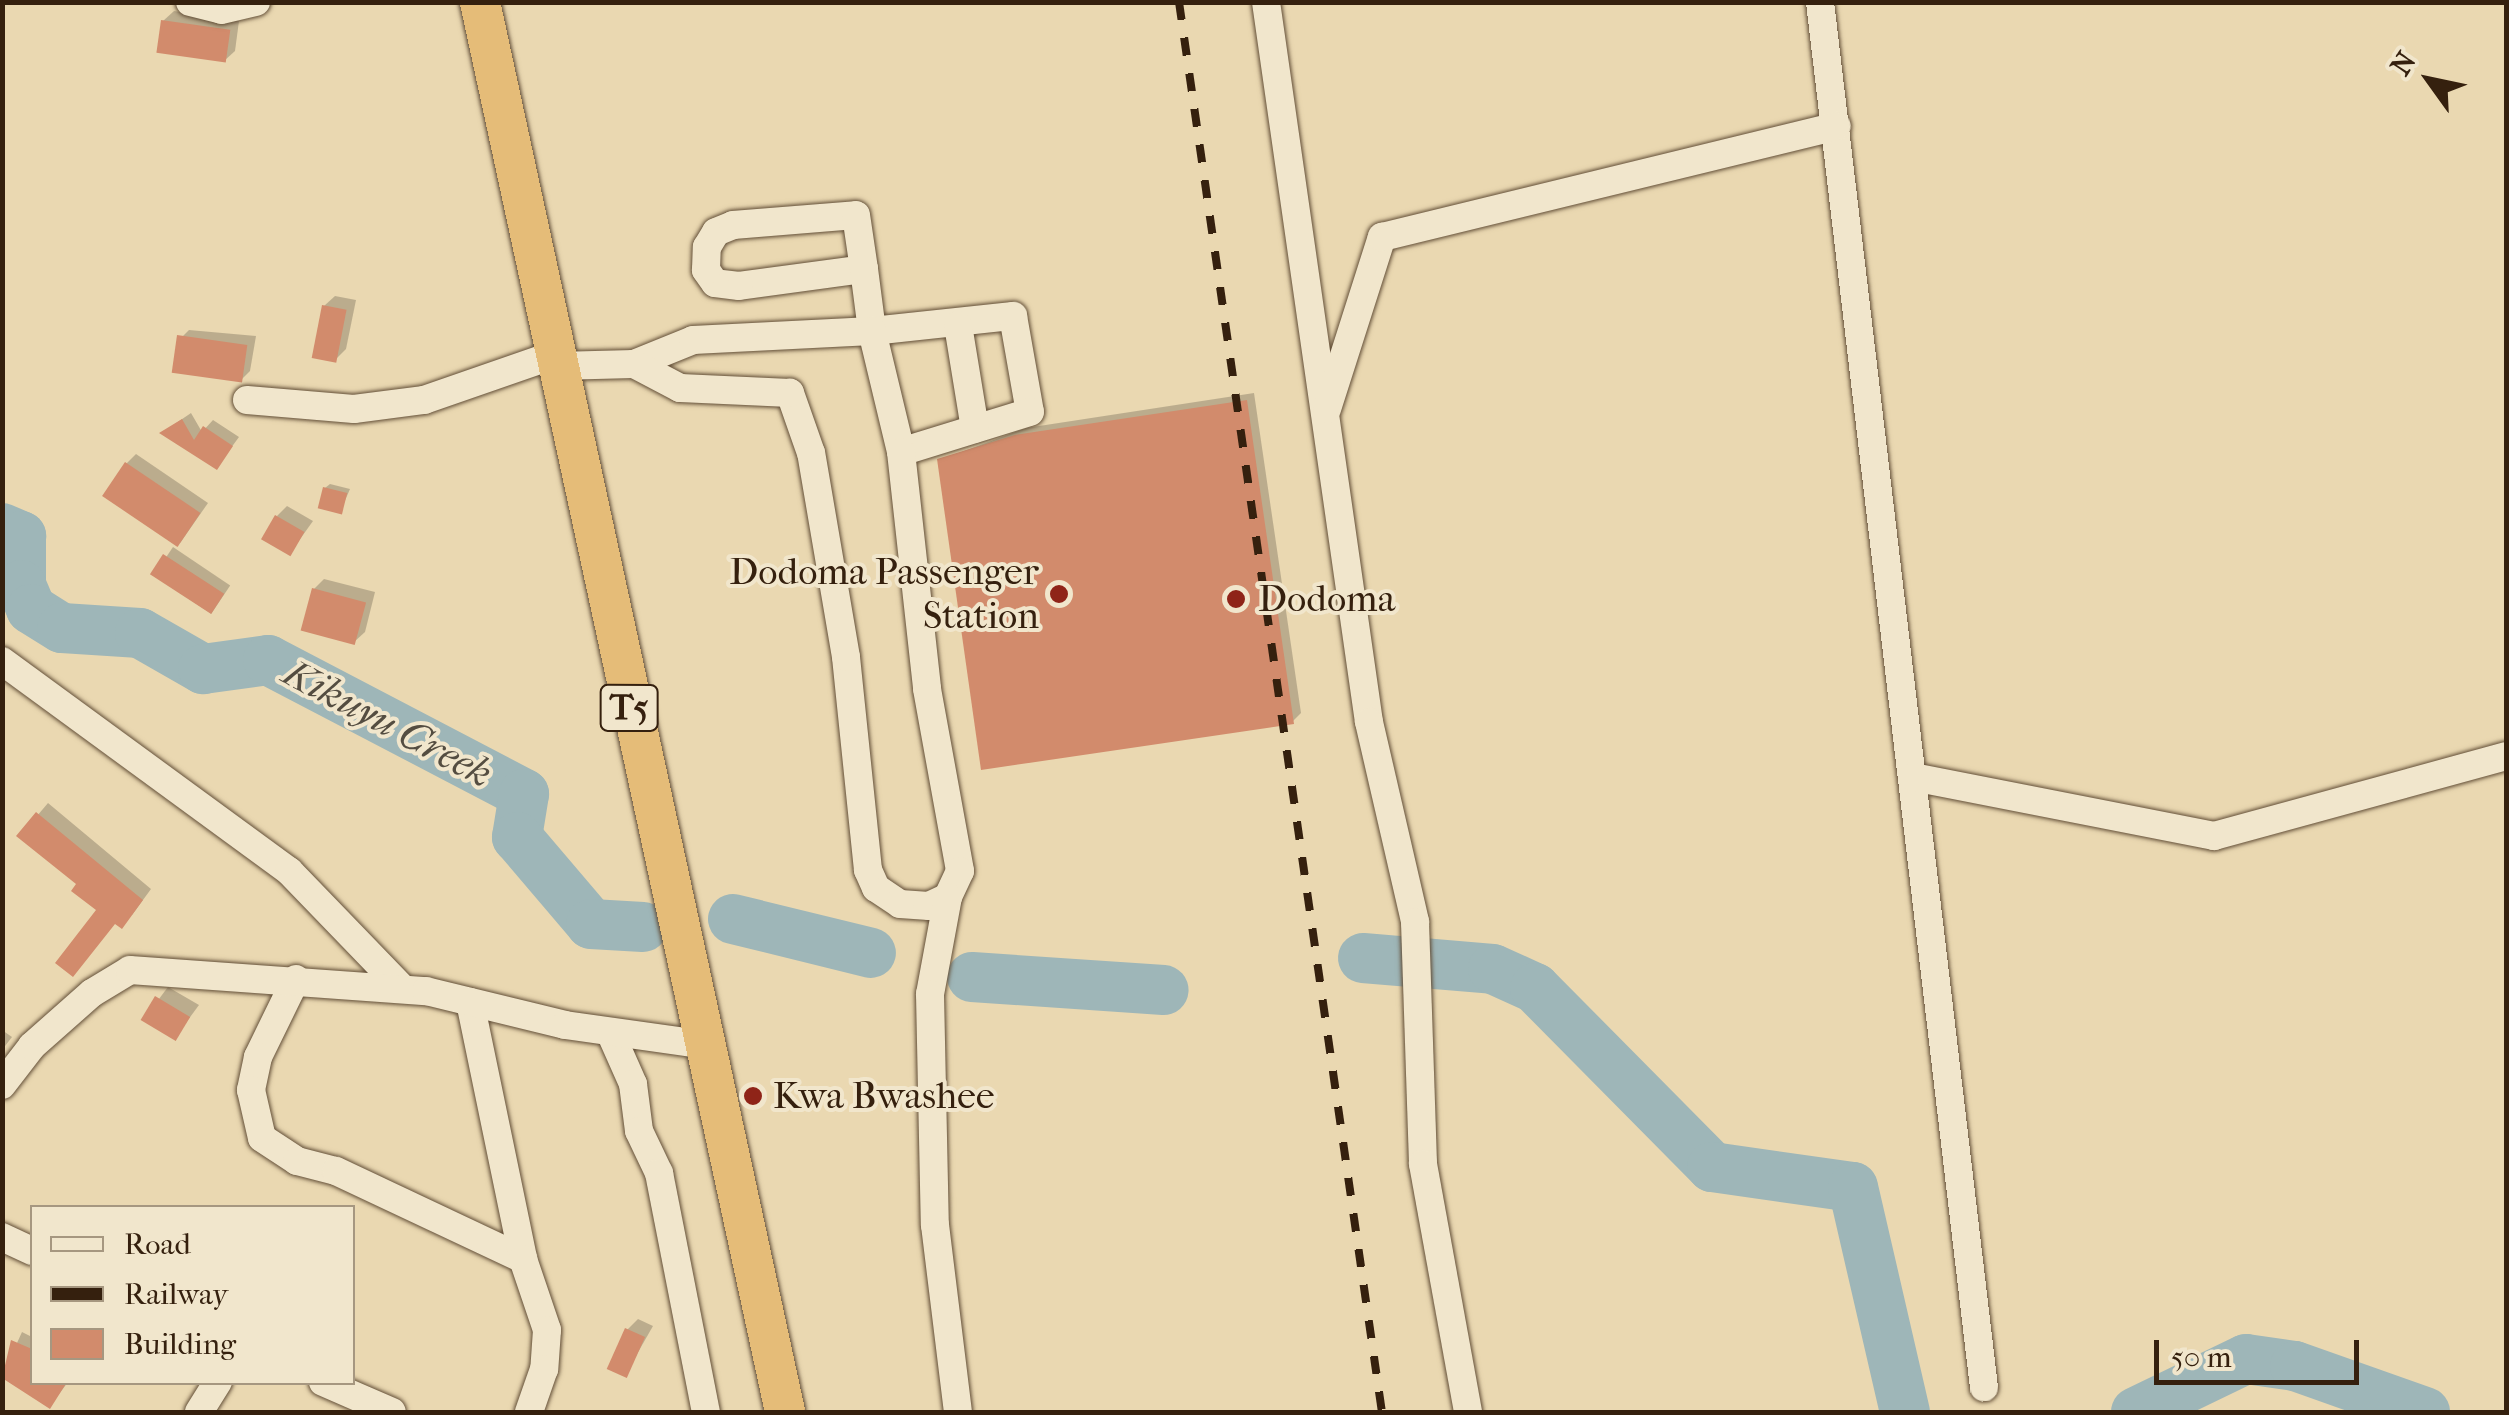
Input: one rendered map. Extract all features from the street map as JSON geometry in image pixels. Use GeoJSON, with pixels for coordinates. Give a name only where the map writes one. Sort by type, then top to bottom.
{"type":"FeatureCollection","features":[{"type":"Feature","properties":{"kind":"highway","name":"T5"},"geometry":{"type":"LineString","coordinates":[[480,2],[701,1044],[785,1412]]}},
{"type":"Feature","properties":{"kind":"street"},"geometry":{"type":"LineString","coordinates":[[190,2],[221,10],[256,2]]}},
{"type":"Feature","properties":{"kind":"street"},"geometry":{"type":"LineString","coordinates":[[1266,2],[1369,722],[1415,922],[1423,1164],[1468,1412]]}},
{"type":"Feature","properties":{"kind":"street"},"geometry":{"type":"LineString","coordinates":[[1820,2],[1984,1387]]}},
{"type":"Feature","properties":{"kind":"street"},"geometry":{"type":"LineString","coordinates":[[1325,416],[1382,236],[1837,126]]}},
{"type":"Feature","properties":{"kind":"street"},"geometry":{"type":"LineString","coordinates":[[864,269],[739,286],[715,283],[706,270],[706,247],[716,232],[733,226],[856,215],[864,269],[872,331],[901,452],[927,689],[960,871],[948,898],[931,1014],[935,1225],[958,1412]]}},
{"type":"Feature","properties":{"kind":"street"},"geometry":{"type":"LineString","coordinates":[[634,364],[693,340],[872,331],[1013,316],[1030,412],[901,452]]}},
{"type":"Feature","properties":{"kind":"street"},"geometry":{"type":"LineString","coordinates":[[958,324],[976,430]]}},
{"type":"Feature","properties":{"kind":"street"},"geometry":{"type":"LineString","coordinates":[[247,400],[354,409],[424,400],[555,360],[634,364],[680,388],[790,392],[811,453],[843,639],[868,870],[876,888],[900,904],[929,906],[948,898]]}},
{"type":"Feature","properties":{"kind":"street"},"geometry":{"type":"LineString","coordinates":[[2,661],[257,845],[315,893],[402,989]]}},
{"type":"Feature","properties":{"kind":"street"},"geometry":{"type":"LineString","coordinates":[[1913,778],[2214,836],[2506,756]]}},
{"type":"Feature","properties":{"kind":"street"},"geometry":{"type":"LineString","coordinates":[[2,1085],[32,1046],[92,993],[130,970],[402,989],[610,1032],[701,1044]]}},
{"type":"Feature","properties":{"kind":"street"},"geometry":{"type":"LineString","coordinates":[[296,979],[258,1058],[251,1090],[262,1138],[297,1161],[336,1170],[486,1247],[523,1259]]}},
{"type":"Feature","properties":{"kind":"street"},"geometry":{"type":"LineString","coordinates":[[470,1002],[523,1259],[546,1330],[544,1369],[529,1412]]}},
{"type":"Feature","properties":{"kind":"street"},"geometry":{"type":"LineString","coordinates":[[610,1032],[633,1084],[639,1131],[659,1173],[706,1412]]}},
{"type":"Feature","properties":{"kind":"street"},"geometry":{"type":"LineString","coordinates":[[2,1237],[30,1250]]}},
{"type":"Feature","properties":{"kind":"street"},"geometry":{"type":"LineString","coordinates":[[199,1412],[216,1385]]}},
{"type":"Feature","properties":{"kind":"street"},"geometry":{"type":"LineString","coordinates":[[330,1385],[392,1412]]}},
{"type":"Feature","properties":{"kind":"building"},"geometry":{"type":"Polygon","coordinates":[[[161,20],[230,30],[226,62],[156,53],[161,20]]]}},
{"type":"Feature","properties":{"kind":"building"},"geometry":{"type":"Polygon","coordinates":[[[322,305],[347,310],[336,363],[312,358],[322,305]]]}},
{"type":"Feature","properties":{"kind":"building"},"geometry":{"type":"Polygon","coordinates":[[[177,335],[247,345],[242,383],[172,373],[177,335]]]}},
{"type":"Feature","properties":{"kind":"building","name":"Dodoma Passenger Station"},"geometry":{"type":"Polygon","coordinates":[[[1247,400],[1294,724],[981,770],[937,459],[1015,435],[1247,400]]]}},
{"type":"Feature","properties":{"kind":"building"},"geometry":{"type":"Polygon","coordinates":[[[182,419],[194,440],[203,426],[233,446],[217,470],[159,433],[182,419]]]}},
{"type":"Feature","properties":{"kind":"building"},"geometry":{"type":"Polygon","coordinates":[[[125,462],[200,513],[178,547],[102,496],[125,462]]]}},
{"type":"Feature","properties":{"kind":"building"},"geometry":{"type":"Polygon","coordinates":[[[323,487],[347,493],[342,514],[318,508],[323,487]]]}},
{"type":"Feature","properties":{"kind":"building"},"geometry":{"type":"Polygon","coordinates":[[[275,515],[304,532],[290,556],[261,539],[275,515]]]}},
{"type":"Feature","properties":{"kind":"building"},"geometry":{"type":"Polygon","coordinates":[[[163,554],[224,594],[211,614],[150,574],[163,554]]]}},
{"type":"Feature","properties":{"kind":"building"},"geometry":{"type":"Polygon","coordinates":[[[312,588],[366,602],[355,645],[301,631],[312,588]]]}},
{"type":"Feature","properties":{"kind":"building"},"geometry":{"type":"Polygon","coordinates":[[[36,812],[143,900],[122,929],[115,924],[73,977],[55,963],[96,910],[71,891],[76,884],[16,836],[36,812]]]}},
{"type":"Feature","properties":{"kind":"building"},"geometry":{"type":"Polygon","coordinates":[[[155,996],[190,1017],[176,1041],[141,1020],[155,996]]]}},
{"type":"Feature","properties":{"kind":"building"},"geometry":{"type":"Polygon","coordinates":[[[625,1328],[645,1337],[627,1378],[607,1369],[625,1328]]]}},
{"type":"Feature","properties":{"kind":"building"},"geometry":{"type":"Polygon","coordinates":[[[11,1340],[30,1348],[30,1385],[65,1385],[50,1409],[2,1378],[11,1340]]]}},
{"type":"Feature","properties":{"kind":"waterway","name":"Kikuyu Creek"},"geometry":{"type":"LineString","coordinates":[[2,528],[21,536],[21,585],[31,609],[62,628],[140,633],[203,669],[268,660],[524,794],[517,837],[591,924],[643,927]]}},
{"type":"Feature","properties":{"kind":"waterway","name":"Kikuyu Creek"},"geometry":{"type":"LineString","coordinates":[[733,919],[871,953]]}},
{"type":"Feature","properties":{"kind":"waterway","name":"Kikuyu Creek"},"geometry":{"type":"LineString","coordinates":[[1363,958],[1493,969],[1535,988],[1712,1167],[1853,1187],[1905,1412]]}},
{"type":"Feature","properties":{"kind":"waterway","name":"Kikuyu Creek"},"geometry":{"type":"LineString","coordinates":[[972,977],[1164,990]]}},
{"type":"Feature","properties":{"kind":"waterway","name":"Kikuyu Creek"},"geometry":{"type":"LineString","coordinates":[[2136,1412],[2246,1359],[2295,1366],[2425,1412]]}},
{"type":"Feature","properties":{"kind":"railway"},"geometry":{"type":"LineString","coordinates":[[1179,2],[1382,1412]]}},
{"type":"Feature","properties":{"kind":"place","name":"Dodoma Passenger Station"},"geometry":{"type":"Point","coordinates":[1059,594]}},
{"type":"Feature","properties":{"kind":"place","name":"Dodoma"},"geometry":{"type":"Point","coordinates":[1236,599]}},
{"type":"Feature","properties":{"kind":"place","name":"Kwa Bwashee"},"geometry":{"type":"Point","coordinates":[753,1096]}}]}
